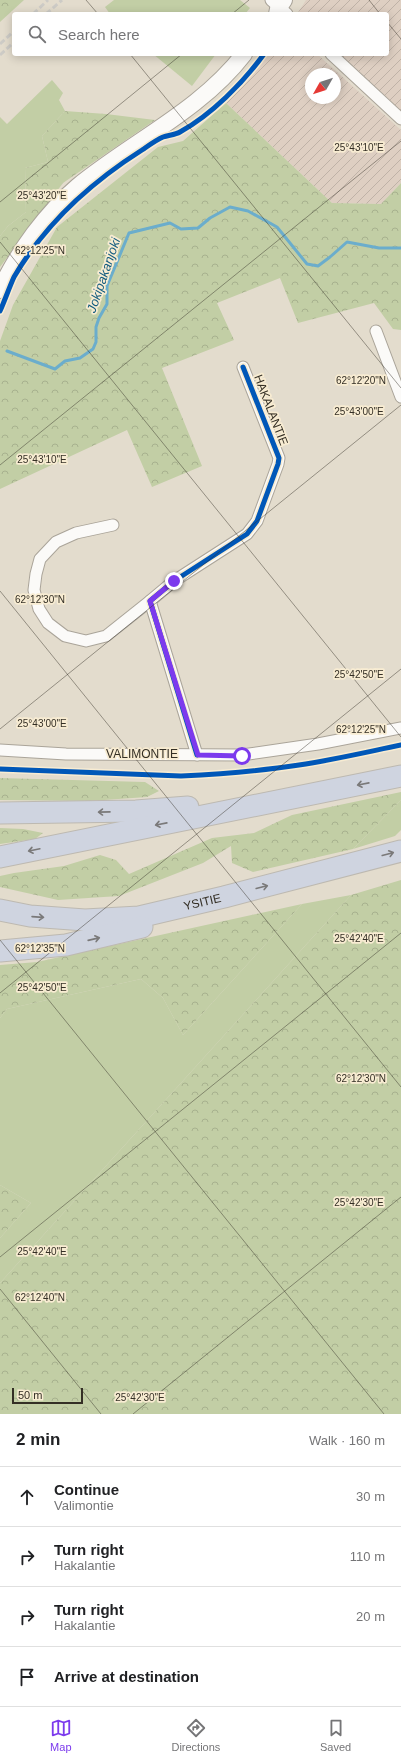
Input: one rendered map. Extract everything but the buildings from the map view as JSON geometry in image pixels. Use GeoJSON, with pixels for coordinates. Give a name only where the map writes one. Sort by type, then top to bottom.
{"type":"FeatureCollection","features":[{"type":"Feature","properties":{"kind":"highway"},"geometry":{"type":"LineString","coordinates":[[0,857],[401,776]]}},
{"type":"Feature","properties":{"kind":"highway"},"geometry":{"type":"LineString","coordinates":[[0,812],[136,811],[196,806],[255,806]]}},
{"type":"Feature","properties":{"kind":"highway","name":"YSITIE"},"geometry":{"type":"LineString","coordinates":[[0,910],[30,916],[85,920],[139,917],[224,897],[401,850]]}},
{"type":"Feature","properties":{"kind":"highway"},"geometry":{"type":"LineString","coordinates":[[0,951],[66,945],[96,938],[191,914],[224,897]]}},
{"type":"Feature","properties":{"kind":"main road"},"geometry":{"type":"LineString","coordinates":[[0,290],[28,242],[51,214],[77,187],[106,165],[171,122],[202,97],[242,56]]}},
{"type":"Feature","properties":{"kind":"street"},"geometry":{"type":"LineString","coordinates":[[333,56],[401,119]]}},
{"type":"Feature","properties":{"kind":"street"},"geometry":{"type":"LineString","coordinates":[[376,331],[401,397]]}},
{"type":"Feature","properties":{"kind":"street","name":"HAKALANTIE"},"geometry":{"type":"LineString","coordinates":[[113,525],[76,533],[56,542],[40,559],[34,590],[39,610],[48,623],[65,636],[86,641],[106,636],[174,581],[247,534],[257,521],[279,458],[243,367]]}},
{"type":"Feature","properties":{"kind":"street"},"geometry":{"type":"LineString","coordinates":[[150,601],[198,755]]}},
{"type":"Feature","properties":{"kind":"street","name":"VALIMONTIE"},"geometry":{"type":"LineString","coordinates":[[0,750],[66,754],[242,756],[401,728]]}},
{"type":"Feature","properties":{"kind":"shaded area"},"geometry":{"type":"Polygon","coordinates":[[[306,0],[401,0],[401,112],[341,56],[389,56],[389,12],[298,12],[306,0]]]}},
{"type":"Feature","properties":{"kind":"shaded area"},"geometry":{"type":"Polygon","coordinates":[[[266,56],[319,56],[332,68],[305,68],[305,104],[341,104],[341,76],[401,130],[401,183],[381,204],[332,203],[226,103],[266,56]]]}},
{"type":"Feature","properties":{"kind":"green space"},"geometry":{"type":"Polygon","coordinates":[[[0,0],[24,0],[0,22],[0,0]]]}},
{"type":"Feature","properties":{"kind":"green space"},"geometry":{"type":"Polygon","coordinates":[[[114,0],[240,0],[250,8],[247,12],[109,12],[105,7],[114,0]]]}},
{"type":"Feature","properties":{"kind":"green space"},"geometry":{"type":"Polygon","coordinates":[[[155,56],[214,56],[192,86],[155,56]]]}},
{"type":"Feature","properties":{"kind":"green space"},"geometry":{"type":"Polygon","coordinates":[[[52,80],[63,93],[59,100],[65,111],[42,136],[48,162],[25,168],[26,212],[8,226],[0,236],[0,117],[7,124],[52,80]]]}},
{"type":"Feature","properties":{"kind":"green space"},"geometry":{"type":"Polygon","coordinates":[[[226,103],[332,203],[381,204],[401,183],[401,330],[393,329],[374,303],[298,323],[280,278],[217,303],[234,340],[162,368],[202,466],[152,487],[127,430],[0,489],[0,341],[13,305],[57,227],[158,147],[183,141],[226,103]]]}},
{"type":"Feature","properties":{"kind":"green space"},"geometry":{"type":"Polygon","coordinates":[[[65,111],[155,120],[63,183],[0,267],[0,236],[8,226],[26,212],[25,168],[48,162],[42,136],[65,111]]]}},
{"type":"Feature","properties":{"kind":"green space"},"geometry":{"type":"Polygon","coordinates":[[[0,778],[145,782],[159,791],[147,797],[90,801],[0,800],[0,778]]]}},
{"type":"Feature","properties":{"kind":"green space"},"geometry":{"type":"Polygon","coordinates":[[[401,792],[401,800],[353,849],[253,872],[232,863],[231,846],[203,863],[119,896],[58,900],[0,887],[0,876],[64,866],[100,855],[116,860],[129,874],[212,838],[254,833],[292,815],[401,792]]]}},
{"type":"Feature","properties":{"kind":"green space"},"geometry":{"type":"Polygon","coordinates":[[[401,800],[401,830],[395,836],[353,849],[401,800]]]}},
{"type":"Feature","properties":{"kind":"green space"},"geometry":{"type":"Polygon","coordinates":[[[0,828],[23,829],[43,833],[35,839],[0,844],[0,828]]]}},
{"type":"Feature","properties":{"kind":"green space"},"geometry":{"type":"Polygon","coordinates":[[[401,880],[401,1414],[0,1414],[0,1283],[351,895],[401,880]]]}},
{"type":"Feature","properties":{"kind":"green space"},"geometry":{"type":"Polygon","coordinates":[[[351,895],[0,1283],[0,1238],[31,1203],[0,1185],[0,1018],[7,1009],[141,979],[163,998],[183,1035],[302,904],[351,895]]]}},
{"type":"Feature","properties":{"kind":"green space"},"geometry":{"type":"Polygon","coordinates":[[[302,904],[183,1035],[163,998],[141,979],[7,1009],[0,1018],[0,965],[37,962],[302,904]]]}},
{"type":"Feature","properties":{"kind":"green space"},"geometry":{"type":"Polygon","coordinates":[[[0,1185],[31,1203],[0,1238],[0,1185]]]}},
{"type":"Feature","properties":{"kind":"waterway","name":"Jokipakanjoki"},"geometry":{"type":"LineString","coordinates":[[7,351],[55,369],[65,361],[80,358],[93,349],[96,342],[96,327],[107,304],[107,286],[129,233],[170,223],[181,229],[198,228],[210,218],[230,207],[248,211],[277,227],[307,264],[318,266],[347,242],[379,248],[401,248]]}},
{"type":"Feature","properties":{"kind":"railway"},"geometry":{"type":"LineString","coordinates":[[35,12],[48,0]]}},
{"type":"Feature","properties":{"kind":"railway"},"geometry":{"type":"LineString","coordinates":[[48,12],[62,0]]}},
{"type":"Feature","properties":{"kind":"railway"},"geometry":{"type":"LineString","coordinates":[[0,44],[12,33]]}},
{"type":"Feature","properties":{"kind":"railway"},"geometry":{"type":"LineString","coordinates":[[0,55],[12,44]]}},
{"type":"Feature","properties":{"kind":"cycle path"},"geometry":{"type":"LineString","coordinates":[[0,311],[14,277],[26,258],[54,222],[70,206],[104,176],[149,145],[163,137],[180,132],[203,117],[226,98],[263,56]]}},
{"type":"Feature","properties":{"kind":"cycle path"},"geometry":{"type":"LineString","coordinates":[[197,755],[150,601],[174,581],[247,534],[257,521],[279,458],[243,367]]}},
{"type":"Feature","properties":{"kind":"cycle path"},"geometry":{"type":"LineString","coordinates":[[0,769],[181,776],[255,771],[299,765],[401,745]]}},
{"type":"Feature","properties":{"kind":"route"},"geometry":{"type":"LineString","coordinates":[[174,581],[150,601],[198,755],[242,756]]}}]}
